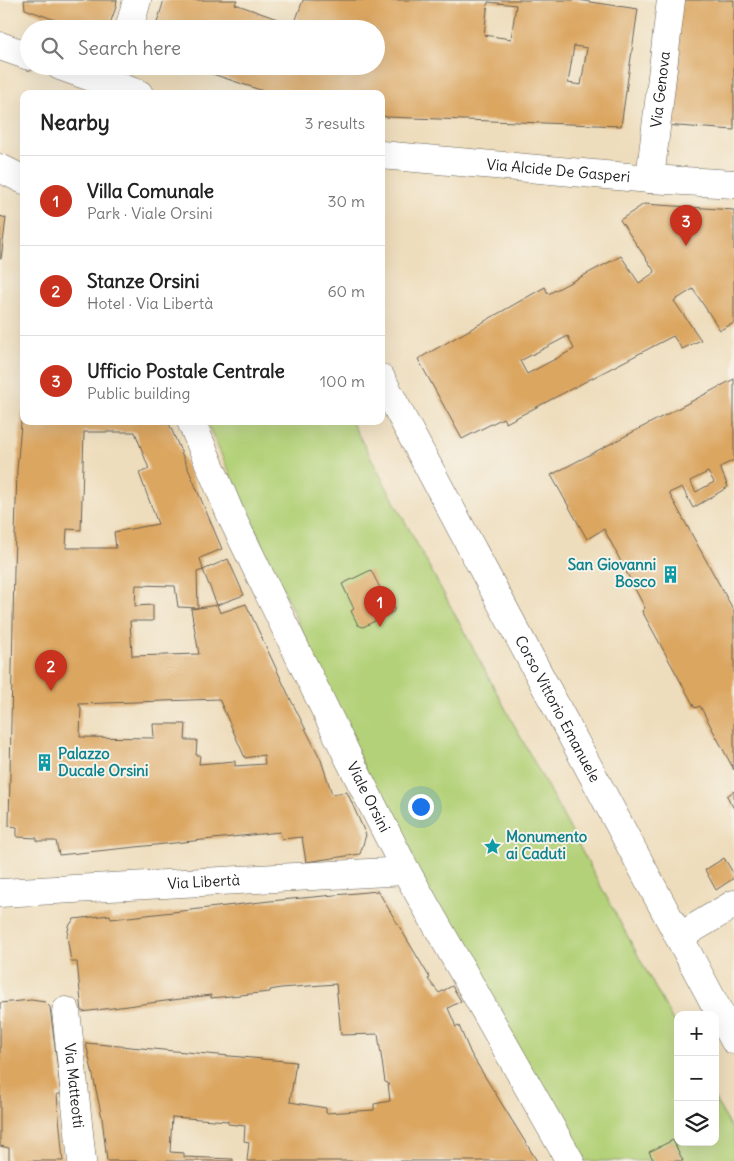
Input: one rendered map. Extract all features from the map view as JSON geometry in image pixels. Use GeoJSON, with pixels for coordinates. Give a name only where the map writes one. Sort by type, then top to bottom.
{"type":"FeatureCollection","features":[{"type":"Feature","properties":{"kind":"street"},"geometry":{"type":"LineString","coordinates":[[131,20],[137,0]]}},
{"type":"Feature","properties":{"kind":"street","name":"Via Genova"},"geometry":{"type":"LineString","coordinates":[[650,179],[671,0]]}},
{"type":"Feature","properties":{"kind":"street"},"geometry":{"type":"LineString","coordinates":[[0,46],[20,53]]}},
{"type":"Feature","properties":{"kind":"street"},"geometry":{"type":"LineString","coordinates":[[116,75],[134,90]]}},
{"type":"Feature","properties":{"kind":"street","name":"Via Alcide De Gasperi"},"geometry":{"type":"LineString","coordinates":[[385,155],[650,179],[734,184]]}},
{"type":"Feature","properties":{"kind":"street"},"geometry":{"type":"LineString","coordinates":[[0,168],[20,178]]}},
{"type":"Feature","properties":{"kind":"street","name":"Corso Vittorio Emanuele"},"geometry":{"type":"LineString","coordinates":[[385,386],[734,1040]]}},
{"type":"Feature","properties":{"kind":"street","name":"Viale Orsini"},"geometry":{"type":"LineString","coordinates":[[193,425],[233,520],[350,761],[406,871],[570,1161]]}},
{"type":"Feature","properties":{"kind":"street","name":"Via Libertà"},"geometry":{"type":"LineString","coordinates":[[0,892],[406,871]]}},
{"type":"Feature","properties":{"kind":"street"},"geometry":{"type":"LineString","coordinates":[[679,937],[734,904]]}},
{"type":"Feature","properties":{"kind":"street","name":"Via Matteotti"},"geometry":{"type":"LineString","coordinates":[[66,1011],[82,1161]]}},
{"type":"Feature","properties":{"kind":"green space"},"geometry":{"type":"Polygon","coordinates":[[[208,425],[353,425],[674,1023],[674,1146],[719,1146],[719,1106],[734,1133],[734,1161],[583,1161],[419,887],[208,425]]]}},
{"type":"Feature","properties":{"kind":"building"},"geometry":{"type":"Polygon","coordinates":[[[24,0],[117,0],[111,20],[55,20],[25,9],[24,0]]]}},
{"type":"Feature","properties":{"kind":"building"},"geometry":{"type":"Polygon","coordinates":[[[164,0],[237,0],[235,4],[280,20],[158,20],[164,0]]]}},
{"type":"Feature","properties":{"kind":"building"},"geometry":{"type":"Polygon","coordinates":[[[303,0],[577,0],[638,9],[621,126],[387,117],[385,117],[385,90],[260,90],[216,75],[385,75],[385,20],[296,20],[303,0]],[[488,2],[484,35],[511,39],[516,5],[488,2]],[[574,46],[568,83],[581,85],[587,48],[574,46]]]}},
{"type":"Feature","properties":{"kind":"building"},"geometry":{"type":"Polygon","coordinates":[[[681,0],[734,0],[734,130],[664,125],[681,0]]]}},
{"type":"Feature","properties":{"kind":"building"},"geometry":{"type":"Polygon","coordinates":[[[644,204],[734,210],[734,323],[720,330],[693,289],[674,301],[701,340],[682,349],[673,336],[506,423],[503,418],[462,439],[418,359],[545,287],[548,294],[621,256],[639,283],[655,272],[620,220],[644,204]],[[568,336],[520,361],[527,374],[574,349],[568,336]]]}},
{"type":"Feature","properties":{"kind":"building"},"geometry":{"type":"Polygon","coordinates":[[[0,216],[6,218],[1,259],[0,259],[0,216]]]}},
{"type":"Feature","properties":{"kind":"building","name":"San Giovanni Bosco"},"geometry":{"type":"Polygon","coordinates":[[[734,379],[734,460],[720,467],[728,487],[693,508],[682,487],[669,493],[734,611],[734,770],[700,706],[695,708],[642,611],[645,608],[604,529],[587,539],[551,475],[734,379]],[[708,472],[690,481],[696,492],[714,482],[708,472]]]}},
{"type":"Feature","properties":{"kind":"building"},"geometry":{"type":"Polygon","coordinates":[[[21,425],[170,425],[222,549],[200,558],[203,570],[197,572],[198,608],[217,605],[220,613],[246,604],[321,760],[332,794],[347,792],[366,835],[360,854],[306,862],[302,837],[282,839],[280,832],[59,855],[56,841],[37,841],[37,838],[17,837],[17,827],[9,826],[17,470],[21,425]],[[84,432],[81,530],[67,529],[66,548],[116,548],[114,532],[158,524],[139,473],[149,469],[135,432],[84,432]],[[136,585],[135,606],[153,605],[153,621],[130,621],[132,656],[199,654],[191,609],[198,608],[178,607],[175,586],[136,585]],[[219,699],[79,704],[81,707],[80,737],[154,738],[153,724],[186,724],[185,740],[197,740],[196,755],[200,755],[199,764],[235,761],[235,766],[265,764],[264,755],[245,758],[219,699]]]}},
{"type":"Feature","properties":{"kind":"building"},"geometry":{"type":"Polygon","coordinates":[[[228,559],[244,595],[217,605],[203,570],[228,559]]]}},
{"type":"Feature","properties":{"kind":"building"},"geometry":{"type":"Polygon","coordinates":[[[371,570],[384,596],[388,594],[395,608],[393,612],[363,627],[358,625],[351,611],[354,609],[342,584],[371,570]]]}},
{"type":"Feature","properties":{"kind":"building"},"geometry":{"type":"Polygon","coordinates":[[[734,791],[734,809],[727,796],[734,791]]]}},
{"type":"Feature","properties":{"kind":"building"},"geometry":{"type":"Polygon","coordinates":[[[724,858],[734,874],[734,878],[716,890],[705,870],[724,858]]]}},
{"type":"Feature","properties":{"kind":"building"},"geometry":{"type":"Polygon","coordinates":[[[378,891],[430,978],[428,979],[439,993],[452,986],[461,1001],[448,1008],[456,1027],[459,1026],[471,1054],[537,1161],[247,1161],[249,1142],[244,1141],[245,1126],[228,1124],[228,1121],[172,1117],[170,1152],[184,1153],[184,1157],[233,1159],[233,1161],[107,1161],[102,1118],[86,1043],[296,1062],[290,1102],[326,1108],[326,1113],[374,1110],[374,1104],[390,1101],[388,1083],[385,1082],[378,1034],[341,1035],[336,984],[281,988],[270,990],[270,992],[211,998],[211,995],[82,1012],[77,962],[71,962],[67,936],[69,926],[74,919],[110,915],[111,919],[378,891]]]}},
{"type":"Feature","properties":{"kind":"building"},"geometry":{"type":"Polygon","coordinates":[[[31,1000],[45,1002],[50,1007],[61,1094],[57,1094],[63,1161],[9,1161],[9,1148],[0,1146],[0,1003],[31,1000]]]}},
{"type":"Feature","properties":{"kind":"building"},"geometry":{"type":"Polygon","coordinates":[[[673,1140],[674,1146],[676,1146],[683,1161],[654,1161],[649,1152],[673,1140]]]}},
{"type":"Feature","properties":{"kind":"place","name":"Ufficio Postale Centrale"},"geometry":{"type":"Point","coordinates":[686,246]}},
{"type":"Feature","properties":{"kind":"place","name":"San Giovanni Bosco"},"geometry":{"type":"Point","coordinates":[670,574]}},
{"type":"Feature","properties":{"kind":"place","name":"Villa Comunale"},"geometry":{"type":"Point","coordinates":[380,627]}},
{"type":"Feature","properties":{"kind":"place","name":"Stanze Orsini"},"geometry":{"type":"Point","coordinates":[51,691]}},
{"type":"Feature","properties":{"kind":"place","name":"Palazzo Ducale Orsini"},"geometry":{"type":"Point","coordinates":[44,763]}},
{"type":"Feature","properties":{"kind":"place","name":"Monumento ai Caduti"},"geometry":{"type":"Point","coordinates":[492,846]}}]}
